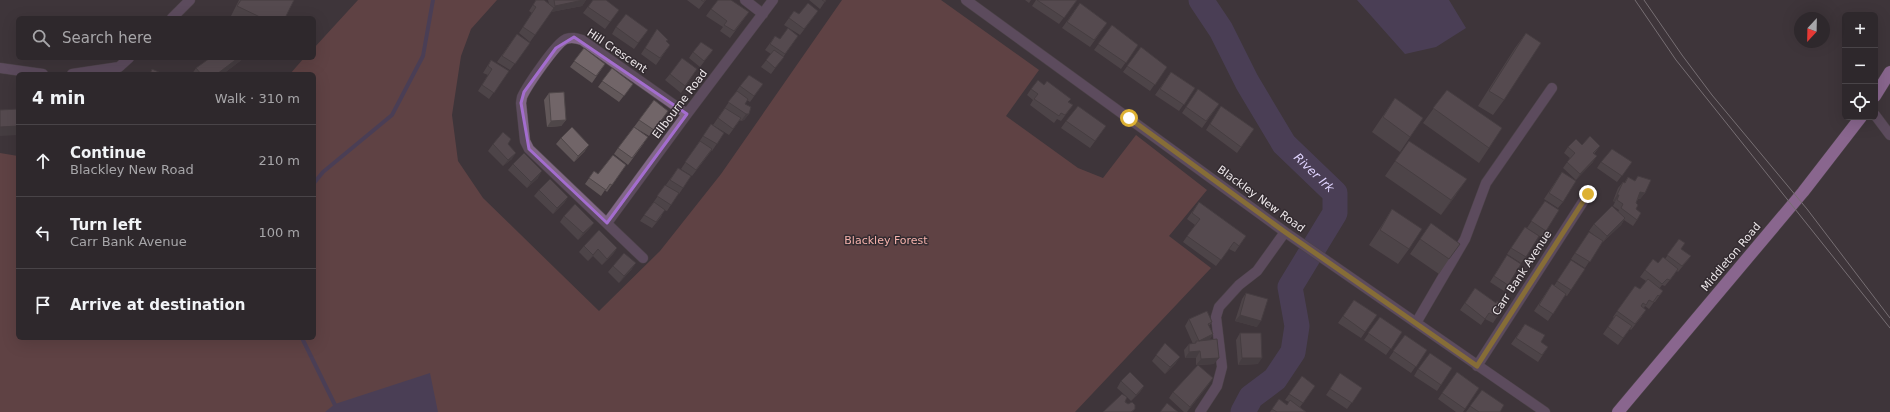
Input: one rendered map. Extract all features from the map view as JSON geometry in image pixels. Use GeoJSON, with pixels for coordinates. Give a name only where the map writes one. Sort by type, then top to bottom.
{"type":"FeatureCollection","features":[{"type":"Feature","properties":{"kind":"highway"},"geometry":{"type":"LineString","coordinates":[[1878,91],[1890,72]]}},
{"type":"Feature","properties":{"kind":"highway","name":"Middleton Road"},"geometry":{"type":"LineString","coordinates":[[1618,412],[1803,192],[1859,120]]}},
{"type":"Feature","properties":{"kind":"highway"},"geometry":{"type":"LineString","coordinates":[[1626,412],[1629,399]]}},
{"type":"Feature","properties":{"kind":"street"},"geometry":{"type":"LineString","coordinates":[[174,16],[190,0]]}},
{"type":"Feature","properties":{"kind":"street"},"geometry":{"type":"LineString","coordinates":[[745,0],[763,14]]}},
{"type":"Feature","properties":{"kind":"street","name":"Ellbourne Road"},"geometry":{"type":"LineString","coordinates":[[607,223],[686,114],[773,0]]}},
{"type":"Feature","properties":{"kind":"street","name":"Blackley New Road"},"geometry":{"type":"LineString","coordinates":[[966,0],[1285,232],[1545,412]]}},
{"type":"Feature","properties":{"kind":"street","name":"Hill Crescent"},"geometry":{"type":"LineString","coordinates":[[643,258],[529,148],[525,141],[521,103],[522,97],[556,48],[567,39],[574,37],[582,40],[686,114]]}},
{"type":"Feature","properties":{"kind":"street"},"geometry":{"type":"LineString","coordinates":[[85,72],[119,67],[127,60]]}},
{"type":"Feature","properties":{"kind":"street"},"geometry":{"type":"LineString","coordinates":[[0,68],[29,72]]}},
{"type":"Feature","properties":{"kind":"street"},"geometry":{"type":"LineString","coordinates":[[1416,323],[1465,239],[1486,183],[1552,88]]}},
{"type":"Feature","properties":{"kind":"street"},"geometry":{"type":"LineString","coordinates":[[1878,120],[1890,135]]}},
{"type":"Feature","properties":{"kind":"street","name":"Carr Bank Avenue"},"geometry":{"type":"LineString","coordinates":[[1477,366],[1588,194]]}},
{"type":"Feature","properties":{"kind":"street"},"geometry":{"type":"LineString","coordinates":[[1200,412],[1217,386],[1222,367],[1216,317],[1219,307],[1239,285],[1257,271],[1285,232]]}},
{"type":"Feature","properties":{"kind":"highlighted area"},"geometry":{"type":"Polygon","coordinates":[[[574,37],[687,114],[607,223],[529,149],[521,103],[524,92],[556,48],[574,37]]]}},
{"type":"Feature","properties":{"kind":"green space","name":"Blackley Forest"},"geometry":{"type":"Polygon","coordinates":[[[358,0],[497,0],[471,29],[461,56],[452,115],[458,161],[483,198],[599,311],[660,251],[721,174],[842,0],[941,0],[1039,70],[1006,116],[1078,168],[1103,178],[1136,135],[1207,190],[1169,236],[1211,268],[1075,412],[0,412],[0,153],[16,156],[16,340],[316,340],[316,72],[292,72],[302,60],[316,60],[316,46],[358,0]]]}},
{"type":"Feature","properties":{"kind":"shaded area"},"geometry":{"type":"Polygon","coordinates":[[[1357,0],[1449,0],[1466,28],[1436,47],[1405,54],[1357,0]]]}},
{"type":"Feature","properties":{"kind":"shaded area"},"geometry":{"type":"Polygon","coordinates":[[[430,373],[438,412],[325,412],[335,404],[430,373]]]}},
{"type":"Feature","properties":{"kind":"building"},"geometry":{"type":"Polygon","coordinates":[[[241,0],[294,0],[286,16],[258,16],[237,6],[241,0]]]}},
{"type":"Feature","properties":{"kind":"building"},"geometry":{"type":"Polygon","coordinates":[[[536,0],[544,0],[554,8],[535,35],[523,27],[536,7],[533,5],[536,0]]]}},
{"type":"Feature","properties":{"kind":"building"},"geometry":{"type":"Polygon","coordinates":[[[554,0],[583,0],[555,6],[554,0]]]}},
{"type":"Feature","properties":{"kind":"building"},"geometry":{"type":"Polygon","coordinates":[[[593,0],[606,0],[619,10],[610,22],[588,7],[593,0]]]}},
{"type":"Feature","properties":{"kind":"building"},"geometry":{"type":"Polygon","coordinates":[[[718,0],[731,0],[749,12],[734,31],[724,25],[727,21],[711,9],[718,0]]]}},
{"type":"Feature","properties":{"kind":"building"},"geometry":{"type":"Polygon","coordinates":[[[1037,0],[1077,0],[1064,18],[1037,0]]]}},
{"type":"Feature","properties":{"kind":"building"},"geometry":{"type":"Polygon","coordinates":[[[808,3],[818,11],[804,29],[789,18],[794,11],[799,14],[808,3]]]}},
{"type":"Feature","properties":{"kind":"building"},"geometry":{"type":"Polygon","coordinates":[[[1080,3],[1107,23],[1094,40],[1067,22],[1080,3]]]}},
{"type":"Feature","properties":{"kind":"building"},"geometry":{"type":"Polygon","coordinates":[[[626,14],[648,30],[638,43],[616,27],[626,14]]]}},
{"type":"Feature","properties":{"kind":"building"},"geometry":{"type":"Polygon","coordinates":[[[1112,25],[1138,45],[1126,63],[1098,44],[1112,25]]]}},
{"type":"Feature","properties":{"kind":"building"},"geometry":{"type":"Polygon","coordinates":[[[788,28],[798,36],[785,54],[770,44],[775,36],[780,39],[788,28]]]}},
{"type":"Feature","properties":{"kind":"building"},"geometry":{"type":"Polygon","coordinates":[[[657,29],[668,40],[666,41],[670,45],[660,58],[645,48],[657,29]]]}},
{"type":"Feature","properties":{"kind":"building"},"geometry":{"type":"Polygon","coordinates":[[[1526,33],[1541,43],[1504,100],[1489,91],[1526,33]]]}},
{"type":"Feature","properties":{"kind":"building"},"geometry":{"type":"Polygon","coordinates":[[[517,34],[530,43],[515,64],[502,56],[517,34]]]}},
{"type":"Feature","properties":{"kind":"building"},"geometry":{"type":"Polygon","coordinates":[[[701,42],[713,50],[704,61],[693,52],[701,42]]]}},
{"type":"Feature","properties":{"kind":"building"},"geometry":{"type":"Polygon","coordinates":[[[1141,47],[1167,67],[1155,85],[1127,66],[1141,47]]]}},
{"type":"Feature","properties":{"kind":"building"},"geometry":{"type":"Polygon","coordinates":[[[584,48],[605,64],[596,76],[574,61],[584,48]]]}},
{"type":"Feature","properties":{"kind":"building"},"geometry":{"type":"Polygon","coordinates":[[[774,50],[784,57],[775,68],[766,60],[774,50]]]}},
{"type":"Feature","properties":{"kind":"building"},"geometry":{"type":"Polygon","coordinates":[[[682,58],[697,69],[685,86],[670,74],[682,58]]]}},
{"type":"Feature","properties":{"kind":"building"},"geometry":{"type":"Polygon","coordinates":[[[207,60],[235,60],[220,72],[199,72],[196,68],[207,60]]]}},
{"type":"Feature","properties":{"kind":"building"},"geometry":{"type":"Polygon","coordinates":[[[491,60],[509,71],[494,93],[482,85],[492,69],[488,66],[491,60]]]}},
{"type":"Feature","properties":{"kind":"building"},"geometry":{"type":"Polygon","coordinates":[[[612,68],[633,84],[624,96],[602,81],[612,68]]]}},
{"type":"Feature","properties":{"kind":"building"},"geometry":{"type":"Polygon","coordinates":[[[152,69],[159,72],[151,72],[152,69]]]}},
{"type":"Feature","properties":{"kind":"building"},"geometry":{"type":"Polygon","coordinates":[[[1171,72],[1195,88],[1184,105],[1160,89],[1171,72]]]}},
{"type":"Feature","properties":{"kind":"building"},"geometry":{"type":"Polygon","coordinates":[[[749,75],[763,84],[754,96],[740,86],[749,75]]]}},
{"type":"Feature","properties":{"kind":"building"},"geometry":{"type":"Polygon","coordinates":[[[1038,80],[1044,85],[1047,81],[1071,99],[1068,102],[1073,105],[1065,115],[1061,113],[1059,116],[1034,99],[1038,94],[1031,89],[1038,80]]]}},
{"type":"Feature","properties":{"kind":"building"},"geometry":{"type":"Polygon","coordinates":[[[1198,89],[1219,104],[1206,121],[1186,107],[1198,89]]]}},
{"type":"Feature","properties":{"kind":"building"},"geometry":{"type":"Polygon","coordinates":[[[1447,90],[1502,128],[1489,148],[1433,108],[1447,90]]]}},
{"type":"Feature","properties":{"kind":"building"},"geometry":{"type":"Polygon","coordinates":[[[737,91],[748,99],[745,104],[751,107],[749,114],[746,114],[728,102],[737,91]]]}},
{"type":"Feature","properties":{"kind":"building"},"geometry":{"type":"Polygon","coordinates":[[[564,92],[566,120],[551,121],[549,93],[564,92]]]}},
{"type":"Feature","properties":{"kind":"building"},"geometry":{"type":"Polygon","coordinates":[[[1395,98],[1423,118],[1410,137],[1383,117],[1395,98]]]}},
{"type":"Feature","properties":{"kind":"building"},"geometry":{"type":"Polygon","coordinates":[[[654,100],[668,111],[654,130],[639,120],[654,100]]]}},
{"type":"Feature","properties":{"kind":"building"},"geometry":{"type":"Polygon","coordinates":[[[1078,106],[1106,126],[1095,141],[1066,121],[1078,106]]]}},
{"type":"Feature","properties":{"kind":"building"},"geometry":{"type":"Polygon","coordinates":[[[1221,106],[1254,129],[1241,147],[1210,124],[1221,106]]]}},
{"type":"Feature","properties":{"kind":"building"},"geometry":{"type":"Polygon","coordinates":[[[725,108],[741,118],[733,129],[718,118],[725,108]]]}},
{"type":"Feature","properties":{"kind":"building"},"geometry":{"type":"Polygon","coordinates":[[[16,109],[16,126],[0,127],[0,110],[16,109]]]}},
{"type":"Feature","properties":{"kind":"building"},"geometry":{"type":"Polygon","coordinates":[[[711,124],[724,133],[717,144],[703,136],[711,124]]]}},
{"type":"Feature","properties":{"kind":"building"},"geometry":{"type":"Polygon","coordinates":[[[572,127],[589,145],[578,156],[561,138],[572,127]]]}},
{"type":"Feature","properties":{"kind":"building"},"geometry":{"type":"Polygon","coordinates":[[[634,127],[648,137],[632,158],[618,148],[634,127]]]}},
{"type":"Feature","properties":{"kind":"building"},"geometry":{"type":"Polygon","coordinates":[[[503,132],[511,139],[508,144],[516,153],[508,160],[493,144],[503,132]]]}},
{"type":"Feature","properties":{"kind":"building"},"geometry":{"type":"Polygon","coordinates":[[[1590,136],[1600,146],[1593,153],[1597,156],[1580,174],[1567,162],[1575,153],[1568,147],[1576,139],[1582,145],[1590,136]]]}},
{"type":"Feature","properties":{"kind":"building"},"geometry":{"type":"Polygon","coordinates":[[[700,141],[712,149],[696,170],[685,162],[700,141]]]}},
{"type":"Feature","properties":{"kind":"building"},"geometry":{"type":"Polygon","coordinates":[[[1409,141],[1467,179],[1451,200],[1395,161],[1409,141]]]}},
{"type":"Feature","properties":{"kind":"building"},"geometry":{"type":"Polygon","coordinates":[[[1612,149],[1632,162],[1622,176],[1601,162],[1612,149]]]}},
{"type":"Feature","properties":{"kind":"building"},"geometry":{"type":"Polygon","coordinates":[[[524,153],[542,171],[531,182],[513,164],[524,153]]]}},
{"type":"Feature","properties":{"kind":"building"},"geometry":{"type":"Polygon","coordinates":[[[613,155],[626,165],[612,185],[610,184],[606,190],[589,178],[594,171],[598,174],[613,155]]]}},
{"type":"Feature","properties":{"kind":"building"},"geometry":{"type":"Polygon","coordinates":[[[678,168],[691,176],[683,188],[670,180],[678,168]]]}},
{"type":"Feature","properties":{"kind":"building"},"geometry":{"type":"Polygon","coordinates":[[[1562,172],[1576,181],[1563,202],[1549,193],[1562,172]]]}},
{"type":"Feature","properties":{"kind":"building"},"geometry":{"type":"Polygon","coordinates":[[[1638,176],[1651,180],[1645,193],[1640,192],[1636,203],[1638,205],[1636,209],[1641,213],[1637,220],[1621,208],[1623,204],[1617,200],[1619,195],[1617,195],[1623,182],[1625,183],[1628,177],[1635,181],[1638,176]]]}},
{"type":"Feature","properties":{"kind":"building"},"geometry":{"type":"Polygon","coordinates":[[[550,179],[568,197],[557,208],[539,190],[550,179]]]}},
{"type":"Feature","properties":{"kind":"building"},"geometry":{"type":"Polygon","coordinates":[[[665,185],[679,193],[671,205],[657,196],[665,185]]]}},
{"type":"Feature","properties":{"kind":"building"},"geometry":{"type":"Polygon","coordinates":[[[1545,201],[1559,210],[1546,231],[1531,221],[1545,201]]]}},
{"type":"Feature","properties":{"kind":"building"},"geometry":{"type":"Polygon","coordinates":[[[654,202],[665,210],[656,222],[644,215],[654,202]]]}},
{"type":"Feature","properties":{"kind":"building"},"geometry":{"type":"Polygon","coordinates":[[[1199,202],[1246,236],[1239,246],[1234,242],[1221,260],[1187,236],[1200,219],[1192,213],[1199,202]]]}},
{"type":"Feature","properties":{"kind":"building"},"geometry":{"type":"Polygon","coordinates":[[[575,204],[594,223],[583,233],[564,216],[575,204]]]}},
{"type":"Feature","properties":{"kind":"building"},"geometry":{"type":"Polygon","coordinates":[[[1612,206],[1625,218],[1607,236],[1594,224],[1612,206]]]}},
{"type":"Feature","properties":{"kind":"building"},"geometry":{"type":"Polygon","coordinates":[[[1392,209],[1422,229],[1409,249],[1380,230],[1392,209]]]}},
{"type":"Feature","properties":{"kind":"building"},"geometry":{"type":"Polygon","coordinates":[[[1431,223],[1460,244],[1449,259],[1420,239],[1431,223]]]}},
{"type":"Feature","properties":{"kind":"building"},"geometry":{"type":"Polygon","coordinates":[[[1525,227],[1539,236],[1526,257],[1511,248],[1525,227]]]}},
{"type":"Feature","properties":{"kind":"building"},"geometry":{"type":"Polygon","coordinates":[[[599,230],[617,248],[607,259],[598,249],[593,255],[584,246],[599,230]]]}},
{"type":"Feature","properties":{"kind":"building"},"geometry":{"type":"Polygon","coordinates":[[[1589,232],[1603,241],[1590,262],[1575,253],[1589,232]]]}},
{"type":"Feature","properties":{"kind":"building"},"geometry":{"type":"Polygon","coordinates":[[[1679,239],[1685,243],[1681,249],[1691,256],[1682,266],[1667,255],[1679,239]]]}},
{"type":"Feature","properties":{"kind":"building"},"geometry":{"type":"Polygon","coordinates":[[[624,253],[636,263],[624,276],[613,266],[624,253]]]}},
{"type":"Feature","properties":{"kind":"building"},"geometry":{"type":"Polygon","coordinates":[[[1507,255],[1521,264],[1508,285],[1494,276],[1507,255]]]}},
{"type":"Feature","properties":{"kind":"building"},"geometry":{"type":"Polygon","coordinates":[[[1663,257],[1678,269],[1670,280],[1667,279],[1662,284],[1645,270],[1653,259],[1658,263],[1663,257]]]}},
{"type":"Feature","properties":{"kind":"building"},"geometry":{"type":"Polygon","coordinates":[[[1571,260],[1585,269],[1571,290],[1557,281],[1571,260]]]}},
{"type":"Feature","properties":{"kind":"building"},"geometry":{"type":"Polygon","coordinates":[[[1648,279],[1663,291],[1653,302],[1649,300],[1646,305],[1643,303],[1641,306],[1646,310],[1635,324],[1617,311],[1635,286],[1640,289],[1648,279]]]}},
{"type":"Feature","properties":{"kind":"building"},"geometry":{"type":"Polygon","coordinates":[[[1552,284],[1566,294],[1553,314],[1539,305],[1552,284]]]}},
{"type":"Feature","properties":{"kind":"building"},"geometry":{"type":"Polygon","coordinates":[[[1475,288],[1496,303],[1497,301],[1504,306],[1497,317],[1489,313],[1485,319],[1465,303],[1475,288]]]}},
{"type":"Feature","properties":{"kind":"building"},"geometry":{"type":"Polygon","coordinates":[[[1246,293],[1268,299],[1261,321],[1240,315],[1246,293]]]}},
{"type":"Feature","properties":{"kind":"building"},"geometry":{"type":"Polygon","coordinates":[[[1354,300],[1377,315],[1365,332],[1343,316],[1354,300]]]}},
{"type":"Feature","properties":{"kind":"building"},"geometry":{"type":"Polygon","coordinates":[[[1207,311],[1212,322],[1208,324],[1213,334],[1199,341],[1189,319],[1207,311]]]}},
{"type":"Feature","properties":{"kind":"building"},"geometry":{"type":"Polygon","coordinates":[[[1616,315],[1632,326],[1623,338],[1608,327],[1616,315]]]}},
{"type":"Feature","properties":{"kind":"building"},"geometry":{"type":"Polygon","coordinates":[[[1380,317],[1402,332],[1391,349],[1368,333],[1380,317]]]}},
{"type":"Feature","properties":{"kind":"building"},"geometry":{"type":"Polygon","coordinates":[[[1525,324],[1545,335],[1541,342],[1548,347],[1542,355],[1516,338],[1525,324]]]}},
{"type":"Feature","properties":{"kind":"building"},"geometry":{"type":"Polygon","coordinates":[[[1240,333],[1261,333],[1262,358],[1242,358],[1240,333]]]}},
{"type":"Feature","properties":{"kind":"building"},"geometry":{"type":"Polygon","coordinates":[[[1405,335],[1427,350],[1416,367],[1393,351],[1405,335]]]}},
{"type":"Feature","properties":{"kind":"building"},"geometry":{"type":"Polygon","coordinates":[[[1217,339],[1219,358],[1201,359],[1200,351],[1189,352],[1189,344],[1196,343],[1196,341],[1217,339]]]}},
{"type":"Feature","properties":{"kind":"building"},"geometry":{"type":"Polygon","coordinates":[[[1165,343],[1180,357],[1170,367],[1156,355],[1165,343]]]}},
{"type":"Feature","properties":{"kind":"building"},"geometry":{"type":"Polygon","coordinates":[[[1430,353],[1452,368],[1441,385],[1418,369],[1430,353]]]}},
{"type":"Feature","properties":{"kind":"building"},"geometry":{"type":"Polygon","coordinates":[[[1198,365],[1213,378],[1190,407],[1173,392],[1198,365]]]}},
{"type":"Feature","properties":{"kind":"building"},"geometry":{"type":"Polygon","coordinates":[[[1130,372],[1144,386],[1136,395],[1121,381],[1130,372]]]}},
{"type":"Feature","properties":{"kind":"building"},"geometry":{"type":"Polygon","coordinates":[[[1457,372],[1479,388],[1465,409],[1442,393],[1457,372]]]}},
{"type":"Feature","properties":{"kind":"building"},"geometry":{"type":"Polygon","coordinates":[[[1340,373],[1362,388],[1352,403],[1330,389],[1340,373]]]}},
{"type":"Feature","properties":{"kind":"building"},"geometry":{"type":"Polygon","coordinates":[[[1302,376],[1315,386],[1303,403],[1289,394],[1302,376]]]}},
{"type":"Feature","properties":{"kind":"building"},"geometry":{"type":"Polygon","coordinates":[[[1482,390],[1504,405],[1500,412],[1479,412],[1470,406],[1482,390]]]}},
{"type":"Feature","properties":{"kind":"building"},"geometry":{"type":"Polygon","coordinates":[[[1122,394],[1127,397],[1125,402],[1128,404],[1132,402],[1135,405],[1135,409],[1131,412],[1103,412],[1122,394]]]}},
{"type":"Feature","properties":{"kind":"building"},"geometry":{"type":"Polygon","coordinates":[[[1279,399],[1287,405],[1290,400],[1306,412],[1277,412],[1272,409],[1279,399]]]}},
{"type":"Feature","properties":{"kind":"building"},"geometry":{"type":"Polygon","coordinates":[[[1167,403],[1178,412],[1160,412],[1167,403]]]}},
{"type":"Feature","properties":{"kind":"waterway"},"geometry":{"type":"LineString","coordinates":[[316,181],[323,172],[392,115],[423,56],[433,0]]}},
{"type":"Feature","properties":{"kind":"waterway","name":"River Irk"},"geometry":{"type":"LineString","coordinates":[[1201,0],[1221,30],[1247,82],[1284,144],[1335,193],[1335,213],[1290,287],[1297,326],[1293,352],[1275,379],[1251,397],[1243,412]]}},
{"type":"Feature","properties":{"kind":"waterway"},"geometry":{"type":"LineString","coordinates":[[303,340],[335,405]]}},
{"type":"Feature","properties":{"kind":"tram line"},"geometry":{"type":"LineString","coordinates":[[1635,0],[1676,60],[1890,328]]}},
{"type":"Feature","properties":{"kind":"tram line"},"geometry":{"type":"LineString","coordinates":[[1644,0],[1712,95],[1807,209],[1890,318]]}},
{"type":"Feature","properties":{"kind":"route"},"geometry":{"type":"LineString","coordinates":[[1129,118],[1285,232],[1477,366],[1588,194]]}}]}
